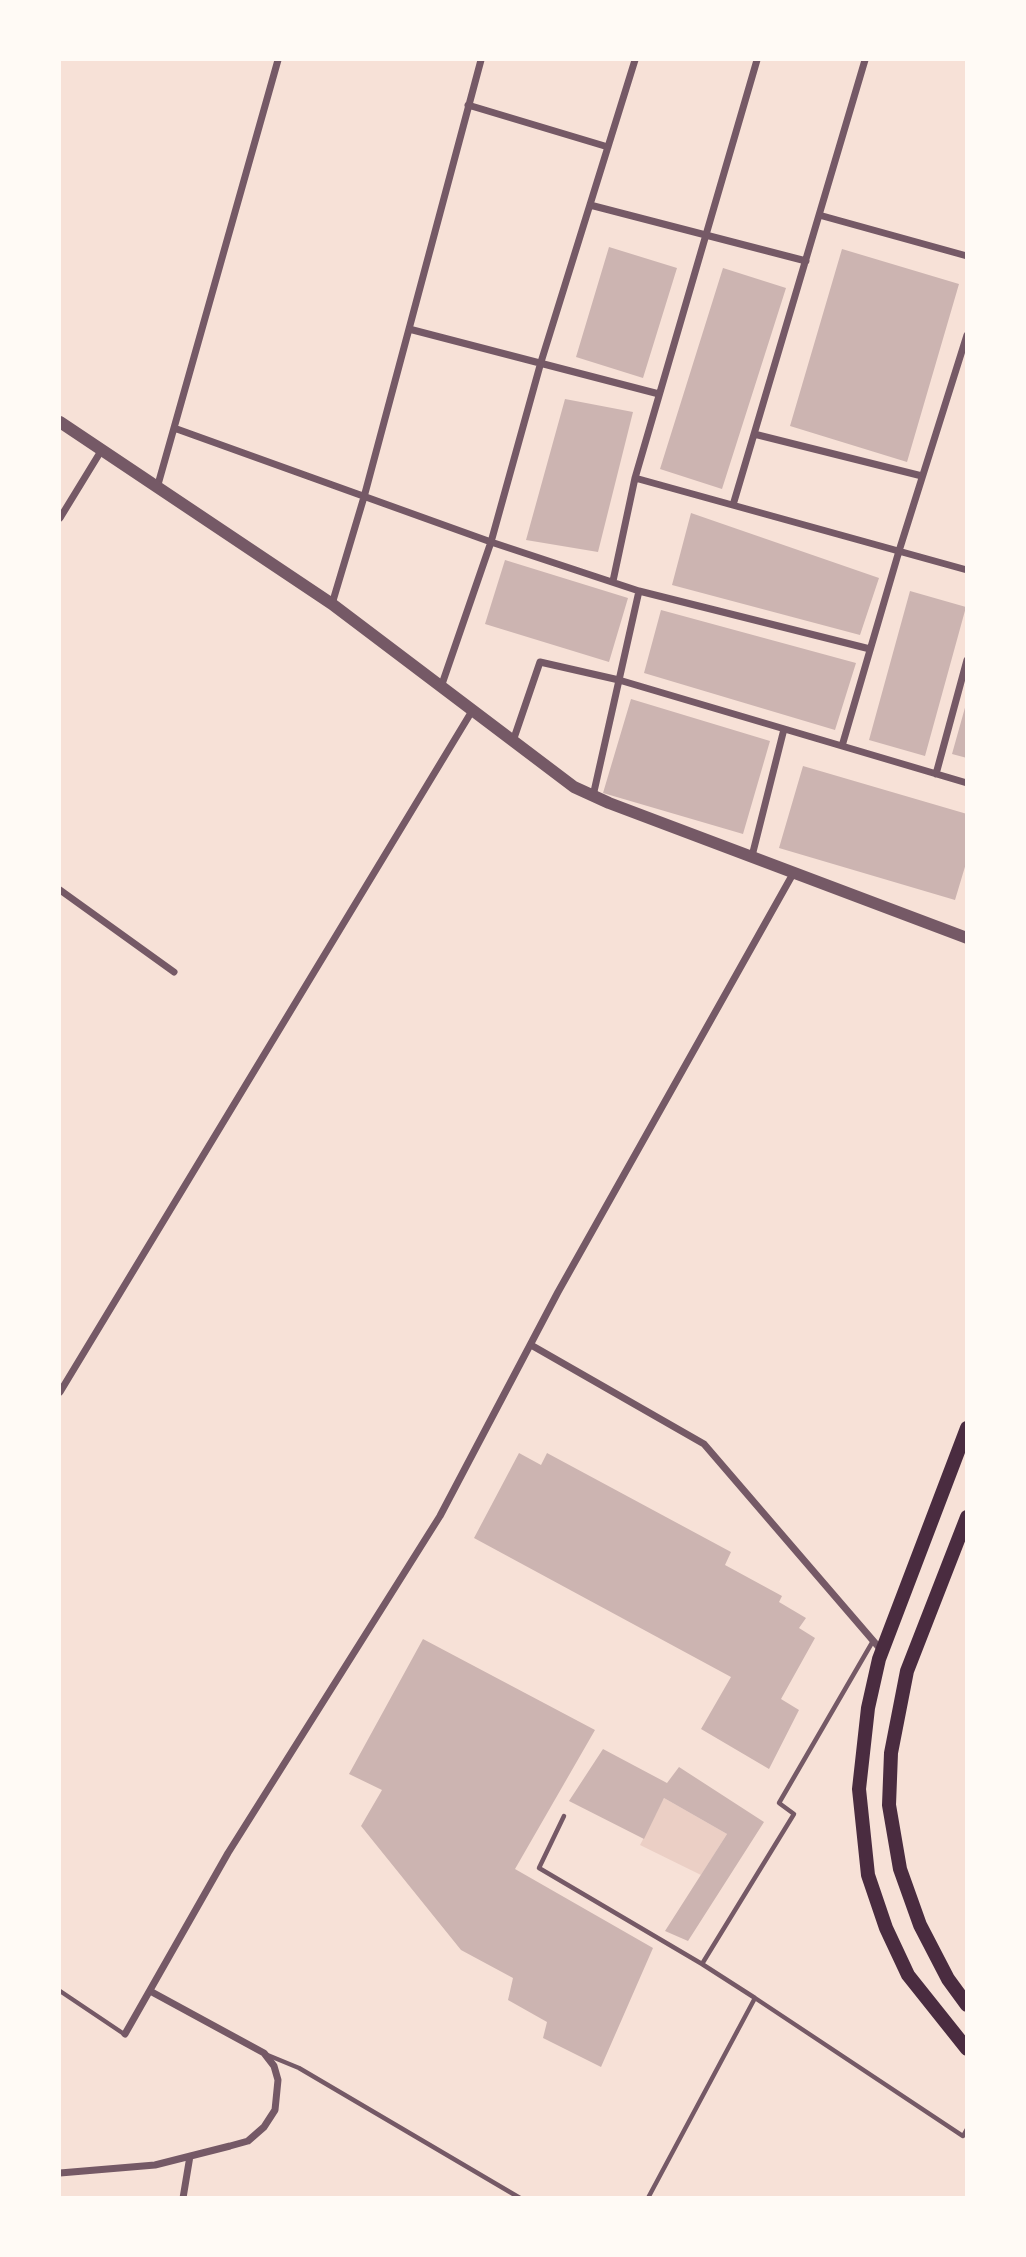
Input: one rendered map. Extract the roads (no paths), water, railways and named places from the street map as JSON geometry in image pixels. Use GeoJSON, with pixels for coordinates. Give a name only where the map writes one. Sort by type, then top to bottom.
{"type":"FeatureCollection","features":[{"type":"Feature","properties":{"kind":"main road"},"geometry":{"type":"LineString","coordinates":[[967,1428],[877,1646],[859,1789],[868,1875],[886,1928],[908,1975],[967,2049]]}},
{"type":"Feature","properties":{"kind":"main road"},"geometry":{"type":"LineString","coordinates":[[967,1517],[907,1671],[891,1753],[889,1805],[900,1869],[920,1925],[948,1979],[967,2005]]}},
{"type":"Feature","properties":{"kind":"street"},"geometry":{"type":"LineString","coordinates":[[157,488],[278,60]]}},
{"type":"Feature","properties":{"kind":"street"},"geometry":{"type":"LineString","coordinates":[[332,604],[364,497],[481,60]]}},
{"type":"Feature","properties":{"kind":"street"},"geometry":{"type":"LineString","coordinates":[[441,687],[491,542],[541,362],[635,60]]}},
{"type":"Feature","properties":{"kind":"street"},"geometry":{"type":"LineString","coordinates":[[613,581],[635,478],[757,60]]}},
{"type":"Feature","properties":{"kind":"street"},"geometry":{"type":"LineString","coordinates":[[733,505],[865,60]]}},
{"type":"Feature","properties":{"kind":"street"},"geometry":{"type":"LineString","coordinates":[[468,105],[608,147]]}},
{"type":"Feature","properties":{"kind":"street"},"geometry":{"type":"LineString","coordinates":[[590,205],[806,261]]}},
{"type":"Feature","properties":{"kind":"street"},"geometry":{"type":"LineString","coordinates":[[819,215],[967,256]]}},
{"type":"Feature","properties":{"kind":"street"},"geometry":{"type":"LineString","coordinates":[[409,329],[659,394]]}},
{"type":"Feature","properties":{"kind":"street"},"geometry":{"type":"LineString","coordinates":[[842,746],[899,551],[967,335]]}},
{"type":"Feature","properties":{"kind":"street"},"geometry":{"type":"LineString","coordinates":[[60,422],[332,604],[574,787],[967,939]]}},
{"type":"Feature","properties":{"kind":"street"},"geometry":{"type":"LineString","coordinates":[[174,428],[491,542],[639,591],[870,649]]}},
{"type":"Feature","properties":{"kind":"street"},"geometry":{"type":"LineString","coordinates":[[754,434],[922,476]]}},
{"type":"Feature","properties":{"kind":"street"},"geometry":{"type":"LineString","coordinates":[[60,518],[101,451]]}},
{"type":"Feature","properties":{"kind":"street"},"geometry":{"type":"LineString","coordinates":[[635,478],[967,570]]}},
{"type":"Feature","properties":{"kind":"street"},"geometry":{"type":"LineString","coordinates":[[593,796],[639,591]]}},
{"type":"Feature","properties":{"kind":"street"},"geometry":{"type":"LineString","coordinates":[[936,774],[967,660]]}},
{"type":"Feature","properties":{"kind":"street"},"geometry":{"type":"LineString","coordinates":[[513,741],[540,662],[619,680],[967,783]]}},
{"type":"Feature","properties":{"kind":"street"},"geometry":{"type":"LineString","coordinates":[[60,1392],[472,710]]}},
{"type":"Feature","properties":{"kind":"street"},"geometry":{"type":"LineString","coordinates":[[752,856],[784,729]]}},
{"type":"Feature","properties":{"kind":"street"},"geometry":{"type":"LineString","coordinates":[[125,2034],[228,1853],[440,1516],[531,1345],[794,871]]}},
{"type":"Feature","properties":{"kind":"street"},"geometry":{"type":"LineString","coordinates":[[60,890],[174,972]]}},
{"type":"Feature","properties":{"kind":"street"},"geometry":{"type":"LineString","coordinates":[[531,1345],[704,1444],[877,1646]]}},
{"type":"Feature","properties":{"kind":"street"},"geometry":{"type":"LineString","coordinates":[[60,2173],[155,2165],[248,2141],[264,2127],[275,2110],[278,2096],[274,2066],[264,2053],[150,1991]]}},
{"type":"Feature","properties":{"kind":"street"},"geometry":{"type":"LineString","coordinates":[[183,2197],[190,2156]]}},
{"type":"Feature","properties":{"kind":"lane"},"geometry":{"type":"LineString","coordinates":[[702,1964],[794,1814],[779,1804],[877,1646]]}},
{"type":"Feature","properties":{"kind":"lane"},"geometry":{"type":"LineString","coordinates":[[564,1816],[539,1868],[755,1997],[963,2136],[967,2129]]}},
{"type":"Feature","properties":{"kind":"lane"},"geometry":{"type":"LineString","coordinates":[[60,1991],[125,2034]]}},
{"type":"Feature","properties":{"kind":"lane"},"geometry":{"type":"LineString","coordinates":[[648,2197],[755,1997]]}},
{"type":"Feature","properties":{"kind":"lane"},"geometry":{"type":"LineString","coordinates":[[264,2053],[299,2068],[520,2197]]}}]}
